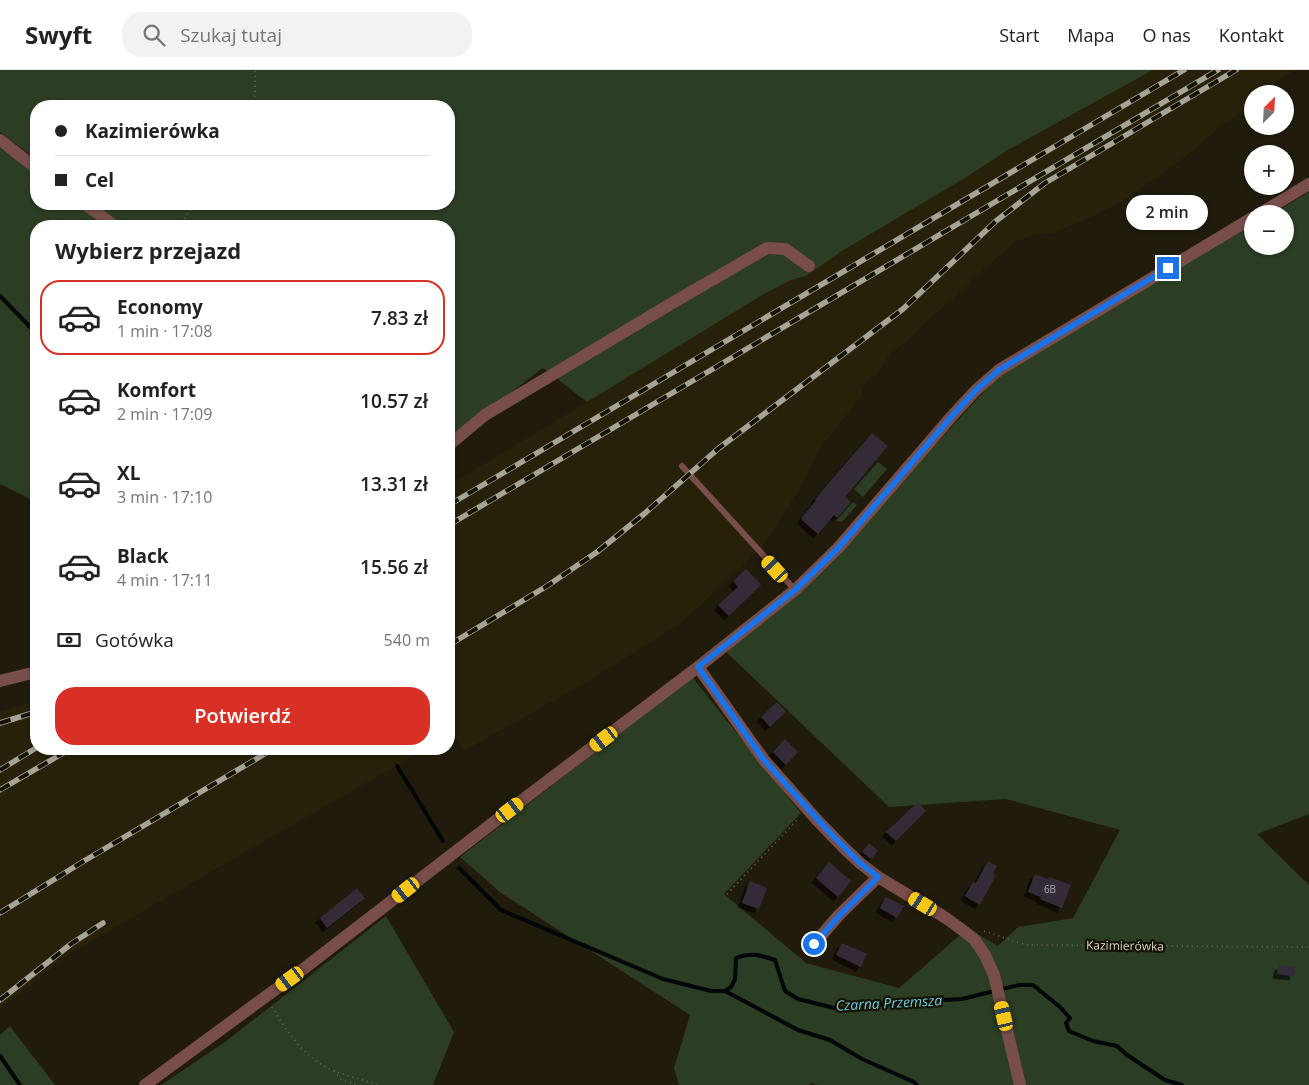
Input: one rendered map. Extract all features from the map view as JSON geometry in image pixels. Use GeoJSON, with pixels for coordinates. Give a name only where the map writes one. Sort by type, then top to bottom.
{"type":"FeatureCollection","features":[{"type":"Feature","properties":{"kind":"street"},"geometry":{"type":"LineString","coordinates":[[0,140],[30,163]]}},
{"type":"Feature","properties":{"kind":"street"},"geometry":{"type":"LineString","coordinates":[[1274,205],[1309,184]]}},
{"type":"Feature","properties":{"kind":"street"},"geometry":{"type":"LineString","coordinates":[[93,210],[107,220]]}},
{"type":"Feature","properties":{"kind":"street"},"geometry":{"type":"LineString","coordinates":[[145,1085],[266,996],[698,667],[795,590],[839,547],[976,390],[999,370],[1244,223]]}},
{"type":"Feature","properties":{"kind":"street"},"geometry":{"type":"LineString","coordinates":[[455,440],[485,415],[767,248],[786,248],[809,266]]}},
{"type":"Feature","properties":{"kind":"street"},"geometry":{"type":"LineString","coordinates":[[698,667],[764,760],[807,809],[860,863],[878,877],[946,918],[974,939],[985,955],[996,981],[1020,1085]]}},
{"type":"Feature","properties":{"kind":"street"},"geometry":{"type":"LineString","coordinates":[[0,681],[30,674]]}},
{"type":"Feature","properties":{"kind":"street"},"geometry":{"type":"LineString","coordinates":[[814,944],[878,877]]}},
{"type":"Feature","properties":{"kind":"lane"},"geometry":{"type":"LineString","coordinates":[[682,466],[795,590]]}},
{"type":"Feature","properties":{"kind":"path"},"geometry":{"type":"LineString","coordinates":[[253,100],[255,95],[255,70]]}},
{"type":"Feature","properties":{"kind":"path"},"geometry":{"type":"LineString","coordinates":[[728,894],[807,809]]}},
{"type":"Feature","properties":{"kind":"path","name":"Kazimierówka"},"geometry":{"type":"LineString","coordinates":[[982,930],[1026,945],[1309,947]]}},
{"type":"Feature","properties":{"kind":"path"},"geometry":{"type":"LineString","coordinates":[[266,996],[276,1014],[300,1047],[319,1064],[334,1071],[378,1085]]}},
{"type":"Feature","properties":{"kind":"path"},"geometry":{"type":"LineString","coordinates":[[334,1071],[341,1079],[357,1085]]}},
{"type":"Feature","properties":{"kind":"shaded area"},"geometry":{"type":"Polygon","coordinates":[[[1153,70],[1296,70],[1275,82],[1274,85],[1244,85],[1244,110],[1221,126],[1185,157],[1128,198],[1094,216],[1054,233],[1031,236],[1015,242],[914,333],[910,340],[889,355],[875,376],[871,376],[863,388],[861,397],[821,447],[799,490],[763,546],[701,605],[678,625],[587,682],[464,751],[455,738],[455,481],[764,294],[791,280],[806,276],[842,251],[965,178],[1008,150],[1153,70]]]}},
{"type":"Feature","properties":{"kind":"shaded area"},"geometry":{"type":"Polygon","coordinates":[[[30,703],[30,755],[413,755],[71,953],[0,1009],[0,712],[30,703]]]}},
{"type":"Feature","properties":{"kind":"green space"},"geometry":{"type":"Polygon","coordinates":[[[0,70],[1153,70],[1008,150],[965,178],[842,251],[806,276],[791,280],[764,294],[587,402],[543,368],[455,435],[455,220],[117,220],[103,210],[455,210],[455,100],[30,100],[30,154],[0,132],[0,70]]]}},
{"type":"Feature","properties":{"kind":"green space"},"geometry":{"type":"Polygon","coordinates":[[[0,148],[30,170],[30,210],[85,210],[100,220],[30,220],[30,499],[0,484],[0,148]]]}},
{"type":"Feature","properties":{"kind":"green space"},"geometry":{"type":"Polygon","coordinates":[[[1309,192],[1309,814],[1257,834],[1309,885],[1309,1085],[818,1085],[811,1083],[809,1085],[679,1085],[674,1068],[690,1015],[501,893],[460,857],[692,677],[801,813],[724,894],[806,963],[899,988],[959,936],[976,933],[998,946],[1018,927],[1073,918],[1120,830],[1006,799],[889,807],[723,649],[796,597],[999,375],[1244,230],[1244,255],[1294,255],[1294,205],[1287,205],[1309,192]]]}},
{"type":"Feature","properties":{"kind":"green space"},"geometry":{"type":"Polygon","coordinates":[[[878,462],[887,469],[863,497],[854,489],[878,462]]]}},
{"type":"Feature","properties":{"kind":"green space"},"geometry":{"type":"Polygon","coordinates":[[[853,502],[857,505],[842,522],[836,521],[853,502]]]}},
{"type":"Feature","properties":{"kind":"green space"},"geometry":{"type":"Polygon","coordinates":[[[386,916],[454,1032],[433,1085],[161,1085],[225,1042],[386,916]]]}},
{"type":"Feature","properties":{"kind":"green space"},"geometry":{"type":"Polygon","coordinates":[[[10,1026],[55,1085],[0,1085],[0,1035],[10,1026]]]}},
{"type":"Feature","properties":{"kind":"building"},"geometry":{"type":"Polygon","coordinates":[[[872,433],[888,446],[845,497],[851,502],[837,518],[834,515],[818,534],[801,519],[815,499],[872,433]]]}},
{"type":"Feature","properties":{"kind":"building"},"geometry":{"type":"Polygon","coordinates":[[[746,569],[761,585],[729,616],[718,605],[738,587],[733,581],[746,569]]]}},
{"type":"Feature","properties":{"kind":"building"},"geometry":{"type":"Polygon","coordinates":[[[777,702],[786,712],[770,727],[761,717],[777,702]]]}},
{"type":"Feature","properties":{"kind":"building"},"geometry":{"type":"Polygon","coordinates":[[[785,739],[798,752],[786,765],[773,752],[785,739]]]}},
{"type":"Feature","properties":{"kind":"building"},"geometry":{"type":"Polygon","coordinates":[[[918,802],[926,811],[896,841],[886,832],[918,802]]]}},
{"type":"Feature","properties":{"kind":"building"},"geometry":{"type":"Polygon","coordinates":[[[869,843],[878,851],[871,859],[862,852],[869,843]]]}},
{"type":"Feature","properties":{"kind":"building"},"geometry":{"type":"Polygon","coordinates":[[[988,861],[997,866],[993,873],[996,875],[980,905],[965,896],[973,882],[976,883],[988,861]]]}},
{"type":"Feature","properties":{"kind":"building"},"geometry":{"type":"Polygon","coordinates":[[[829,862],[851,881],[838,897],[816,878],[829,862]]]}},
{"type":"Feature","properties":{"kind":"building"},"geometry":{"type":"Polygon","coordinates":[[[1035,874],[1071,885],[1062,908],[1028,892],[1035,874]]]}},
{"type":"Feature","properties":{"kind":"building"},"geometry":{"type":"Polygon","coordinates":[[[750,881],[767,888],[759,909],[742,903],[750,881]]]}},
{"type":"Feature","properties":{"kind":"building"},"geometry":{"type":"Polygon","coordinates":[[[357,888],[365,898],[327,928],[320,918],[357,888]]]}},
{"type":"Feature","properties":{"kind":"building"},"geometry":{"type":"Polygon","coordinates":[[[886,897],[904,906],[897,918],[880,908],[886,897]]]}},
{"type":"Feature","properties":{"kind":"building"},"geometry":{"type":"Polygon","coordinates":[[[842,943],[867,954],[861,967],[836,955],[842,943]]]}},
{"type":"Feature","properties":{"kind":"building"},"geometry":{"type":"Polygon","coordinates":[[[1279,965],[1295,967],[1294,976],[1277,974],[1279,965]]]}},
{"type":"Feature","properties":{"kind":"waterway","name":"Czarna Przemsza"},"geometry":{"type":"LineString","coordinates":[[0,296],[30,327]]}},
{"type":"Feature","properties":{"kind":"waterway","name":"Czarna Przemsza"},"geometry":{"type":"LineString","coordinates":[[397,766],[443,841]]}},
{"type":"Feature","properties":{"kind":"waterway","name":"Czarna Przemsza"},"geometry":{"type":"LineString","coordinates":[[459,868],[501,910],[663,979],[711,991],[725,991],[731,987],[735,979],[736,958],[751,955],[775,960],[785,991],[798,999],[838,1009],[905,1002],[962,999],[1019,985],[1033,985],[1060,1007],[1070,1018],[1066,1023],[1069,1031],[1093,1041],[1117,1046],[1127,1055],[1165,1080],[1182,1085]]}},
{"type":"Feature","properties":{"kind":"waterway"},"geometry":{"type":"LineString","coordinates":[[725,991],[798,1030],[830,1040],[862,1059],[917,1085]]}},
{"type":"Feature","properties":{"kind":"waterway","name":"Czarna Przemsza"},"geometry":{"type":"LineString","coordinates":[[0,1056],[20,1085]]}},
{"type":"Feature","properties":{"kind":"railway"},"geometry":{"type":"LineString","coordinates":[[455,501],[1184,70]]}},
{"type":"Feature","properties":{"kind":"railway"},"geometry":{"type":"LineString","coordinates":[[455,521],[1218,70]]}},
{"type":"Feature","properties":{"kind":"railway"},"geometry":{"type":"LineString","coordinates":[[455,641],[547,586],[597,552],[644,514],[719,448],[903,309],[996,221],[1045,183],[1236,70]]}},
{"type":"Feature","properties":{"kind":"railway"},"geometry":{"type":"LineString","coordinates":[[0,723],[30,714]]}},
{"type":"Feature","properties":{"kind":"railway"},"geometry":{"type":"LineString","coordinates":[[0,770],[30,752]]}},
{"type":"Feature","properties":{"kind":"railway"},"geometry":{"type":"LineString","coordinates":[[0,790],[60,755]]}},
{"type":"Feature","properties":{"kind":"railway"},"geometry":{"type":"LineString","coordinates":[[0,913],[263,755]]}},
{"type":"Feature","properties":{"kind":"railway"},"geometry":{"type":"LineString","coordinates":[[0,1000],[71,944],[103,923]]}},
{"type":"Feature","properties":{"kind":"route"},"geometry":{"type":"LineString","coordinates":[[814,944],[878,877],[860,863],[817,820],[764,760],[698,667],[795,590],[818,568],[839,547],[952,416],[976,390],[999,370],[1168,268]]}}]}
